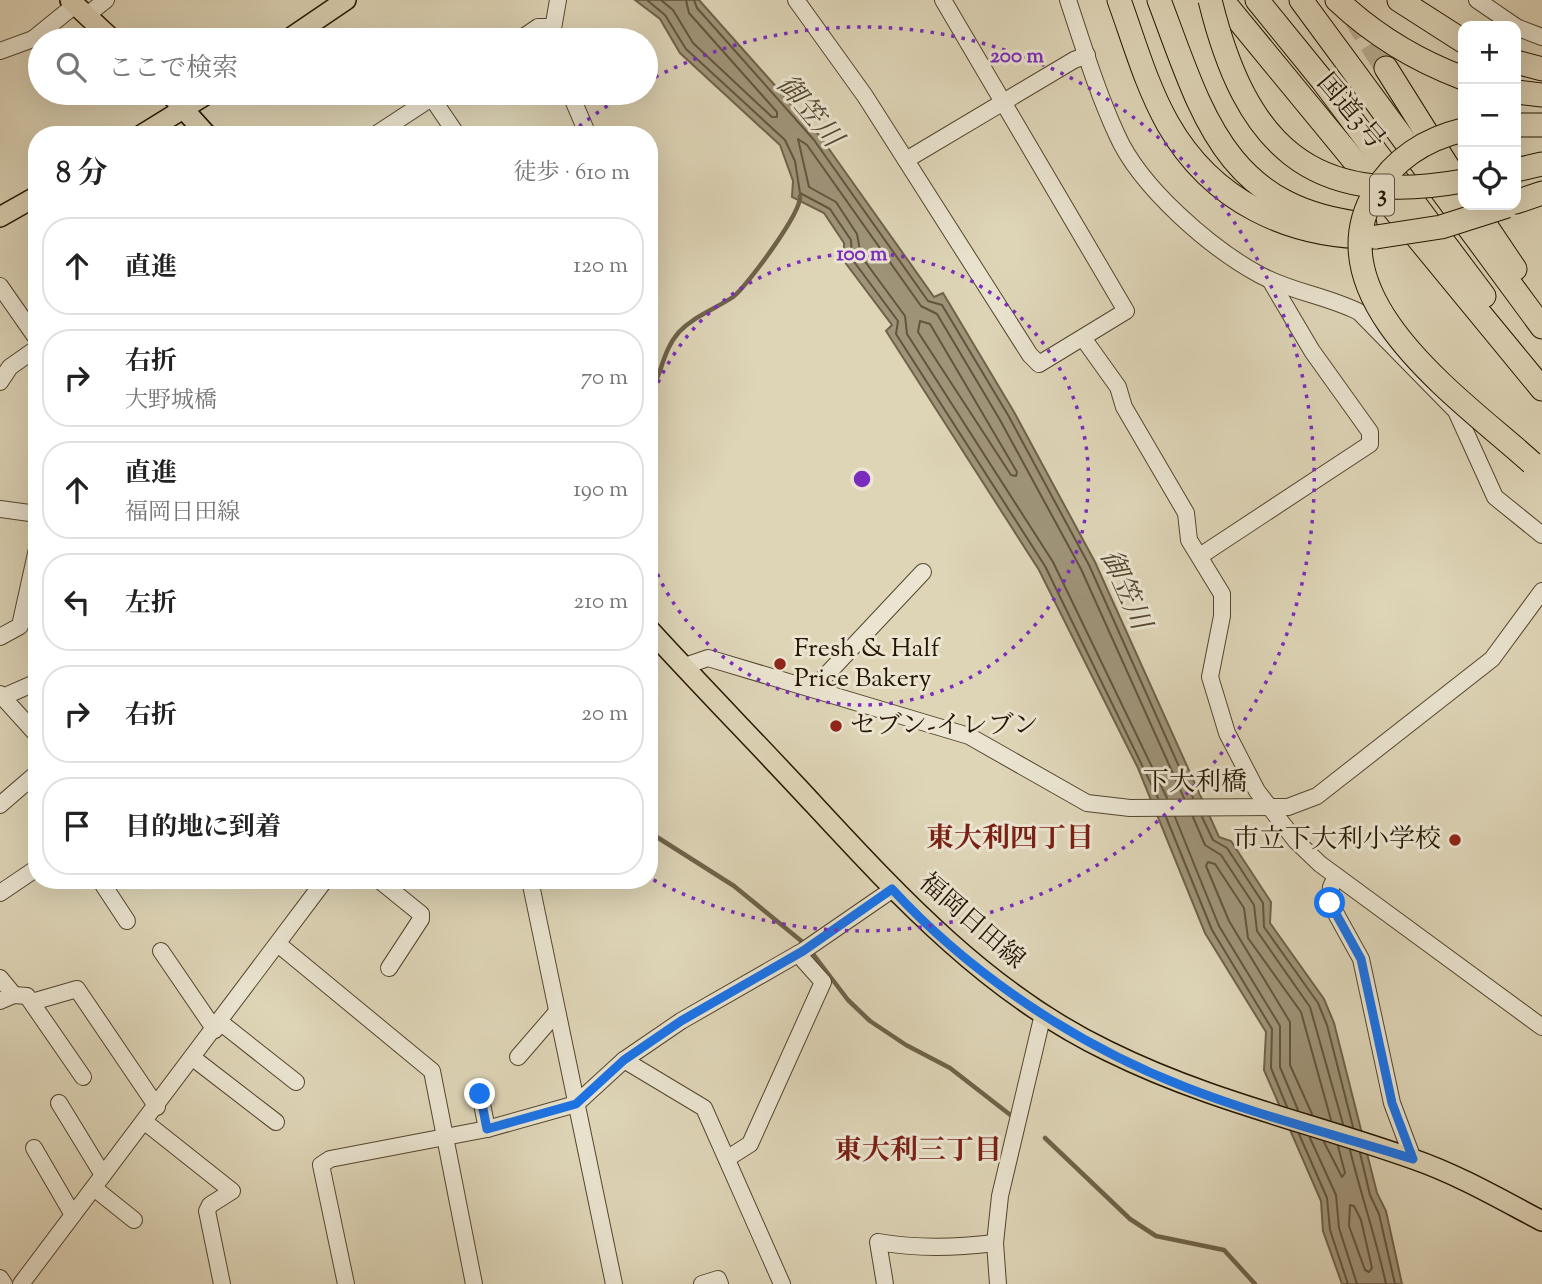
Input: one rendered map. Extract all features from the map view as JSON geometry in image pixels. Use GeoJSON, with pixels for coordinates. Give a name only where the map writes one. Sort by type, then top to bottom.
{"type":"FeatureCollection","features":[{"type":"Feature","properties":{"kind":"highway"},"geometry":{"type":"LineString","coordinates":[[1119,0],[1154,96],[1168,124],[1184,149],[1220,187],[1271,219],[1296,228],[1340,236],[1472,211],[1542,311]]}},
{"type":"Feature","properties":{"kind":"highway"},"geometry":{"type":"LineString","coordinates":[[1160,0],[1207,123],[1244,170],[1270,192],[1295,206],[1376,231]]}},
{"type":"Feature","properties":{"kind":"highway"},"geometry":{"type":"LineString","coordinates":[[1210,0],[1222,51],[1247,105],[1263,128],[1300,162],[1321,173],[1368,185],[1418,187],[1458,182]]}},
{"type":"Feature","properties":{"kind":"highway","name":"国道3号"},"geometry":{"type":"LineString","coordinates":[[1222,0],[1542,389]]}},
{"type":"Feature","properties":{"kind":"highway"},"geometry":{"type":"LineString","coordinates":[[1257,0],[1322,80],[1542,375]]}},
{"type":"Feature","properties":{"kind":"highway"},"geometry":{"type":"LineString","coordinates":[[1301,0],[1542,327]]}},
{"type":"Feature","properties":{"kind":"highway"},"geometry":{"type":"LineString","coordinates":[[1336,0],[1376,34],[1403,51],[1458,76]]}},
{"type":"Feature","properties":{"kind":"highway"},"geometry":{"type":"LineString","coordinates":[[1399,0],[1458,38]]}},
{"type":"Feature","properties":{"kind":"highway"},"geometry":{"type":"LineString","coordinates":[[1521,63],[1542,69]]}},
{"type":"Feature","properties":{"kind":"highway","name":"国道3号"},"geometry":{"type":"LineString","coordinates":[[1386,68],[1458,183]]}},
{"type":"Feature","properties":{"kind":"highway"},"geometry":{"type":"LineString","coordinates":[[1521,93],[1542,95]]}},
{"type":"Feature","properties":{"kind":"highway"},"geometry":{"type":"LineString","coordinates":[[1521,125],[1542,125]]}},
{"type":"Feature","properties":{"kind":"highway"},"geometry":{"type":"LineString","coordinates":[[1458,132],[1423,145],[1407,155],[1381,182],[1371,199],[1363,228],[1361,260],[1365,279],[1371,299],[1393,333],[1537,467]]}},
{"type":"Feature","properties":{"kind":"highway"},"geometry":{"type":"LineString","coordinates":[[1521,169],[1542,164]]}},
{"type":"Feature","properties":{"kind":"highway"},"geometry":{"type":"LineString","coordinates":[[1521,200],[1542,193]]}},
{"type":"Feature","properties":{"kind":"main road"},"geometry":{"type":"LineString","coordinates":[[304,28],[346,0]]}},
{"type":"Feature","properties":{"kind":"main road"},"geometry":{"type":"LineString","coordinates":[[77,7],[100,28]]}},
{"type":"Feature","properties":{"kind":"main road"},"geometry":{"type":"LineString","coordinates":[[182,105],[199,126]]}},
{"type":"Feature","properties":{"kind":"main road"},"geometry":{"type":"LineString","coordinates":[[156,126],[190,105]]}},
{"type":"Feature","properties":{"kind":"main road"},"geometry":{"type":"LineString","coordinates":[[0,217],[28,201]]}},
{"type":"Feature","properties":{"kind":"main road","name":"福岡日田線"},"geometry":{"type":"LineString","coordinates":[[658,639],[892,889],[980,969],[1043,1014],[1105,1050],[1185,1087],[1404,1156]]}},
{"type":"Feature","properties":{"kind":"main road"},"geometry":{"type":"LineString","coordinates":[[1404,1156],[1480,1187],[1542,1222]]}},
{"type":"Feature","properties":{"kind":"street"},"geometry":{"type":"LineString","coordinates":[[48,28],[77,7],[106,0]]}},
{"type":"Feature","properties":{"kind":"street"},"geometry":{"type":"LineString","coordinates":[[552,28],[558,0]]}},
{"type":"Feature","properties":{"kind":"street"},"geometry":{"type":"LineString","coordinates":[[796,0],[906,160],[1030,355],[1039,364],[1126,311],[943,0]]}},
{"type":"Feature","properties":{"kind":"street"},"geometry":{"type":"LineString","coordinates":[[1068,0],[1117,136],[1132,162],[1176,210],[1223,251],[1270,280],[1359,312],[1456,411],[1495,497],[1542,534]]}},
{"type":"Feature","properties":{"kind":"street"},"geometry":{"type":"LineString","coordinates":[[1477,0],[1507,21]]}},
{"type":"Feature","properties":{"kind":"street"},"geometry":{"type":"LineString","coordinates":[[1521,29],[1542,37]]}},
{"type":"Feature","properties":{"kind":"street"},"geometry":{"type":"LineString","coordinates":[[0,51],[28,41]]}},
{"type":"Feature","properties":{"kind":"street"},"geometry":{"type":"LineString","coordinates":[[906,160],[1073,60],[1087,55]]}},
{"type":"Feature","properties":{"kind":"street"},"geometry":{"type":"LineString","coordinates":[[389,126],[421,105]]}},
{"type":"Feature","properties":{"kind":"street"},"geometry":{"type":"LineString","coordinates":[[441,105],[452,126]]}},
{"type":"Feature","properties":{"kind":"street"},"geometry":{"type":"LineString","coordinates":[[575,105],[584,126]]}},
{"type":"Feature","properties":{"kind":"street"},"geometry":{"type":"LineString","coordinates":[[1200,556],[1370,444],[1372,439],[1370,432],[1312,351],[1270,280]]}},
{"type":"Feature","properties":{"kind":"street"},"geometry":{"type":"LineString","coordinates":[[0,286],[28,326]]}},
{"type":"Feature","properties":{"kind":"street"},"geometry":{"type":"LineString","coordinates":[[1083,338],[1107,367],[1118,387],[1124,407],[1172,485],[1186,513],[1189,540],[1222,594],[1222,616],[1210,677],[1227,733],[1265,808],[1296,841],[1336,876],[1542,1027]]}},
{"type":"Feature","properties":{"kind":"street"},"geometry":{"type":"LineString","coordinates":[[0,382],[10,367],[28,354]]}},
{"type":"Feature","properties":{"kind":"street"},"geometry":{"type":"LineString","coordinates":[[0,509],[28,513]]}},
{"type":"Feature","properties":{"kind":"street"},"geometry":{"type":"LineString","coordinates":[[814,688],[923,572]]}},
{"type":"Feature","properties":{"kind":"street"},"geometry":{"type":"LineString","coordinates":[[20,626],[28,590]]}},
{"type":"Feature","properties":{"kind":"street","name":"下大利橋"},"geometry":{"type":"LineString","coordinates":[[685,666],[708,658],[969,736],[1079,799],[1130,808],[1288,807],[1317,796],[1492,659],[1542,591]]}},
{"type":"Feature","properties":{"kind":"street"},"geometry":{"type":"LineString","coordinates":[[0,637],[28,623]]}},
{"type":"Feature","properties":{"kind":"street"},"geometry":{"type":"LineString","coordinates":[[658,649],[669,651]]}},
{"type":"Feature","properties":{"kind":"street"},"geometry":{"type":"LineString","coordinates":[[28,686],[2,696],[28,725]]}},
{"type":"Feature","properties":{"kind":"street"},"geometry":{"type":"LineString","coordinates":[[0,805],[28,781]]}},
{"type":"Feature","properties":{"kind":"street"},"geometry":{"type":"LineString","coordinates":[[0,893],[28,874]]}},
{"type":"Feature","properties":{"kind":"street"},"geometry":{"type":"LineString","coordinates":[[1336,876],[1331,887],[1330,903],[1361,959],[1404,1156]]}},
{"type":"Feature","properties":{"kind":"street"},"geometry":{"type":"LineString","coordinates":[[106,889],[127,921]]}},
{"type":"Feature","properties":{"kind":"street"},"geometry":{"type":"LineString","coordinates":[[21,1284],[278,944],[314,889]]}},
{"type":"Feature","properties":{"kind":"street"},"geometry":{"type":"LineString","coordinates":[[389,968],[421,919],[421,914],[390,889]]}},
{"type":"Feature","properties":{"kind":"street"},"geometry":{"type":"LineString","coordinates":[[532,889],[614,1284]]}},
{"type":"Feature","properties":{"kind":"street"},"geometry":{"type":"LineString","coordinates":[[346,1284],[321,1165],[330,1159],[487,1129],[576,1104],[624,1060],[681,1021],[805,950],[892,889]]}},
{"type":"Feature","properties":{"kind":"street"},"geometry":{"type":"LineString","coordinates":[[278,944],[432,1071],[474,1284]]}},
{"type":"Feature","properties":{"kind":"street"},"geometry":{"type":"LineString","coordinates":[[728,1158],[750,1144],[823,982],[805,950]]}},
{"type":"Feature","properties":{"kind":"street"},"geometry":{"type":"LineString","coordinates":[[161,951],[217,1026],[296,1082]]}},
{"type":"Feature","properties":{"kind":"street"},"geometry":{"type":"LineString","coordinates":[[0,978],[7,998],[23,995],[32,1002],[83,1077]]}},
{"type":"Feature","properties":{"kind":"street"},"geometry":{"type":"LineString","coordinates":[[32,1002],[77,989],[157,1107]]}},
{"type":"Feature","properties":{"kind":"street"},"geometry":{"type":"LineString","coordinates":[[517,1058],[556,1013]]}},
{"type":"Feature","properties":{"kind":"street"},"geometry":{"type":"LineString","coordinates":[[999,1284],[995,1243],[1000,1196],[1043,1014]]}},
{"type":"Feature","properties":{"kind":"street"},"geometry":{"type":"LineString","coordinates":[[193,1058],[276,1122]]}},
{"type":"Feature","properties":{"kind":"street"},"geometry":{"type":"LineString","coordinates":[[624,1060],[704,1108],[782,1284]]}},
{"type":"Feature","properties":{"kind":"street"},"geometry":{"type":"LineString","coordinates":[[480,1094],[487,1129]]}},
{"type":"Feature","properties":{"kind":"street"},"geometry":{"type":"LineString","coordinates":[[59,1103],[99,1182],[134,1220]]}},
{"type":"Feature","properties":{"kind":"street"},"geometry":{"type":"LineString","coordinates":[[145,1122],[232,1191],[210,1205],[207,1211],[222,1284]]}},
{"type":"Feature","properties":{"kind":"street"},"geometry":{"type":"LineString","coordinates":[[34,1148],[73,1215]]}},
{"type":"Feature","properties":{"kind":"street"},"geometry":{"type":"LineString","coordinates":[[885,1284],[878,1241],[911,1248],[954,1248],[995,1243]]}},
{"type":"Feature","properties":{"kind":"street"},"geometry":{"type":"LineString","coordinates":[[0,1278],[4,1284]]}},
{"type":"Feature","properties":{"kind":"street"},"geometry":{"type":"LineString","coordinates":[[702,1284],[718,1279],[720,1284]]}},
{"type":"Feature","properties":{"kind":"water"},"geometry":{"type":"Polygon","coordinates":[[[635,0],[699,0],[819,135],[934,297],[943,293],[1014,412],[1095,562],[1219,837],[1231,841],[1271,902],[1270,923],[1324,999],[1334,1023],[1377,1193],[1386,1211],[1402,1284],[1342,1284],[1323,1231],[1321,1201],[1264,1070],[1266,1032],[1205,933],[1138,768],[1039,570],[886,331],[892,325],[844,261],[844,243],[824,213],[792,197],[793,181],[780,145],[680,53],[660,19],[635,0]]]}},
{"type":"Feature","properties":{"kind":"waterway"},"geometry":{"type":"LineString","coordinates":[[658,376],[665,355],[679,332],[691,321],[733,297],[761,264],[792,217],[800,196]]}},
{"type":"Feature","properties":{"kind":"waterway"},"geometry":{"type":"LineString","coordinates":[[658,838],[734,886],[805,944]]}},
{"type":"Feature","properties":{"kind":"waterway"},"geometry":{"type":"LineString","coordinates":[[810,950],[848,1000],[870,1021],[906,1045],[950,1068],[1013,1117]]}},
{"type":"Feature","properties":{"kind":"waterway"},"geometry":{"type":"LineString","coordinates":[[1045,1138],[1130,1219],[1156,1236],[1224,1250],[1255,1284]]}},
{"type":"Feature","properties":{"kind":"tunnel"},"geometry":{"type":"LineString","coordinates":[[1353,15],[1386,68]]}},
{"type":"Feature","properties":{"kind":"place","name":"Fresh & Half Price Bakery"},"geometry":{"type":"Point","coordinates":[780,664]}},
{"type":"Feature","properties":{"kind":"place","name":"セブン-イレブン"},"geometry":{"type":"Point","coordinates":[836,726]}},
{"type":"Feature","properties":{"kind":"place","name":"市立下大利小学校"},"geometry":{"type":"Point","coordinates":[1455,840]}},
{"type":"Feature","properties":{"kind":"district","name":"東大利四丁目"},"geometry":{"type":"Point","coordinates":[1010,840]}},
{"type":"Feature","properties":{"kind":"district","name":"東大利三丁目"},"geometry":{"type":"Point","coordinates":[918,1152]}},
{"type":"Feature","properties":{"kind":"route"},"geometry":{"type":"LineString","coordinates":[[480,1094],[487,1129],[576,1104],[624,1060],[681,1021],[803,951],[892,889],[980,969],[1043,1014],[1105,1050],[1185,1087],[1413,1159],[1392,1103],[1361,959],[1330,903]]}},
{"type":"Feature","properties":{"kind":"water label","name":"御笠川"},"geometry":{"type":"Point","coordinates":[808,112]}},
{"type":"Feature","properties":{"kind":"water label","name":"御笠川"},"geometry":{"type":"Point","coordinates":[1124,590]}}]}
